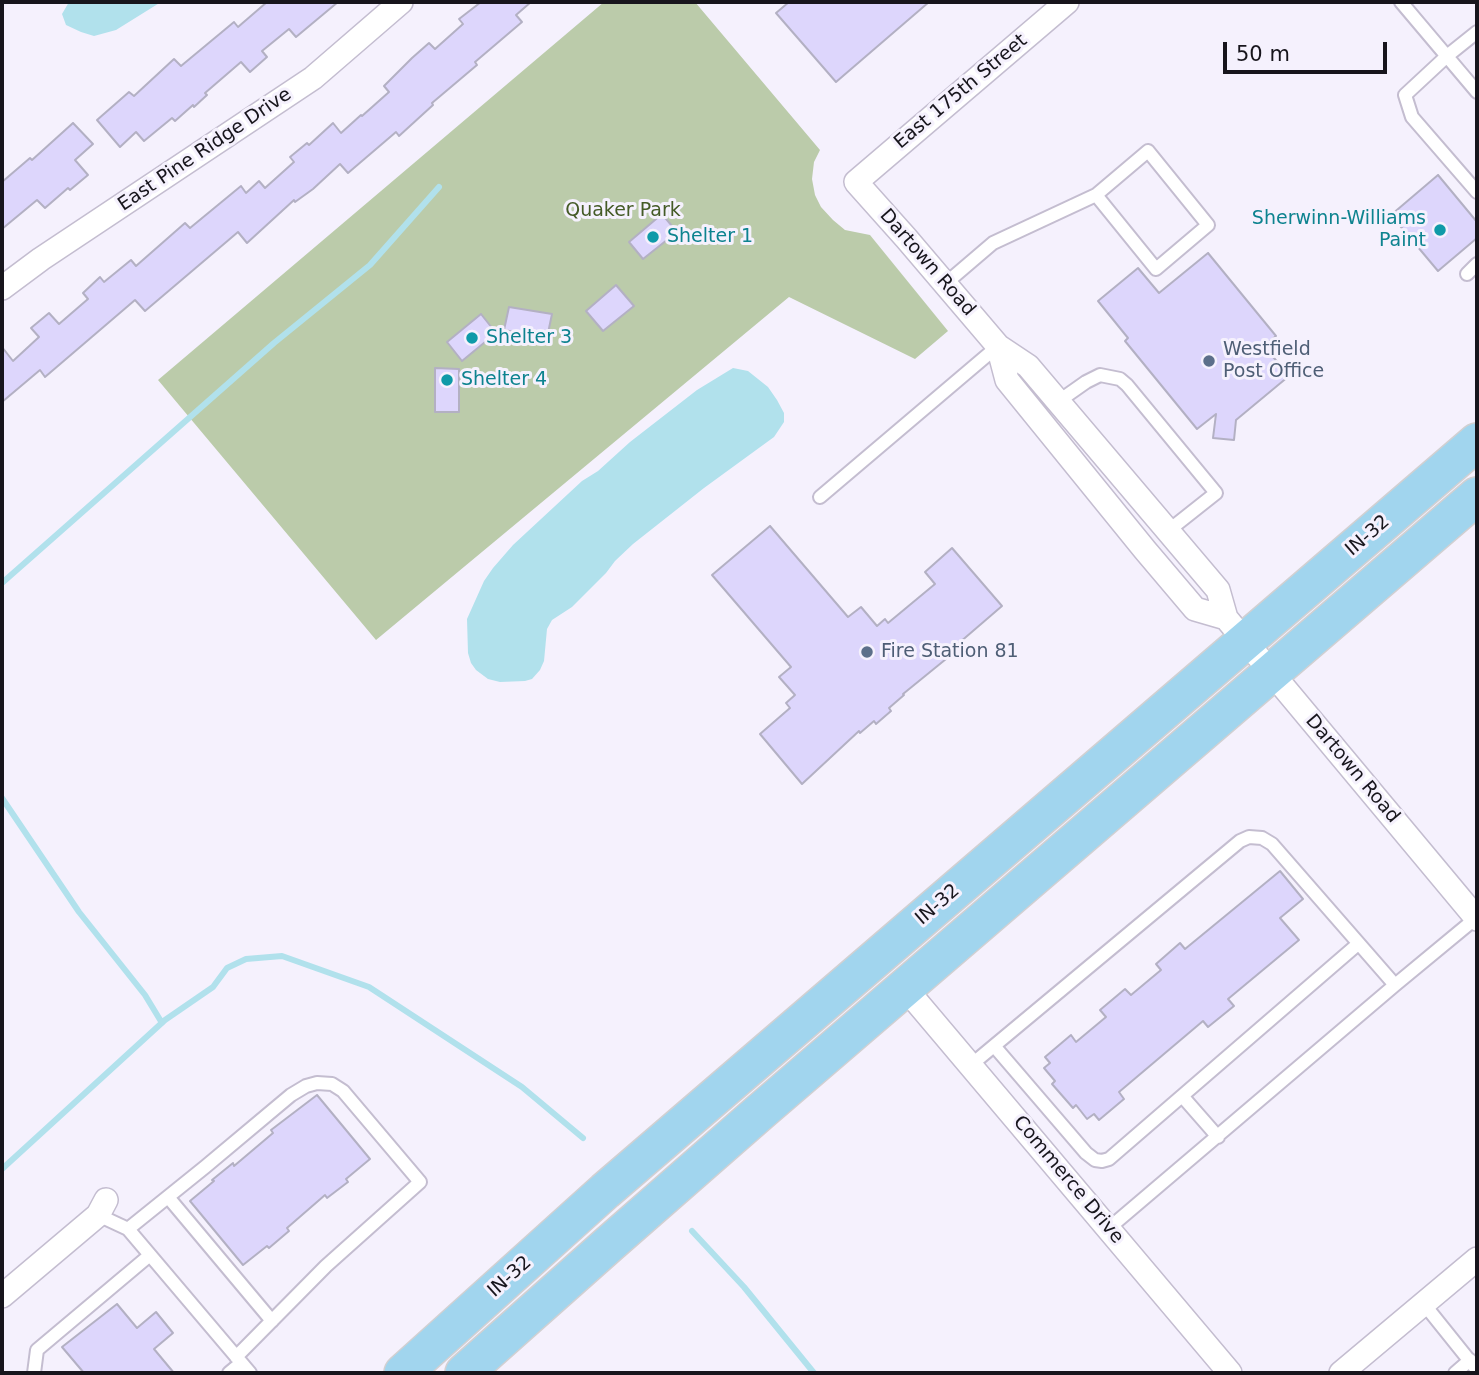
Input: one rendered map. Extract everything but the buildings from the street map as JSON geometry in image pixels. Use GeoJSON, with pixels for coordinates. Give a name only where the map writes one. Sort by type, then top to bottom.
{"type":"FeatureCollection","features":[{"type":"Feature","properties":{"kind":"main road","name":"IN-32"},"geometry":{"type":"LineString","coordinates":[[403,1373],[1236,630],[1477,442]]}},
{"type":"Feature","properties":{"kind":"main road"},"geometry":{"type":"LineString","coordinates":[[464,1373],[608,1245],[1477,496]]}},
{"type":"Feature","properties":{"kind":"street","name":"East Pine Ridge Drive"},"geometry":{"type":"LineString","coordinates":[[2,288],[41,259],[313,78],[401,2]]}},
{"type":"Feature","properties":{"kind":"street","name":"East 175th Street"},"geometry":{"type":"LineString","coordinates":[[856,181],[1066,2]]}},
{"type":"Feature","properties":{"kind":"street","name":"Dartown Road"},"geometry":{"type":"LineString","coordinates":[[856,181],[998,346],[1028,366],[1059,401],[1218,590],[1236,630],[1477,918]]}},
{"type":"Feature","properties":{"kind":"street","name":"Dartown Road"},"geometry":{"type":"LineString","coordinates":[[998,346],[1007,380],[1145,550],[1195,609],[1236,630]]}},
{"type":"Feature","properties":{"kind":"street","name":"Commerce Drive"},"geometry":{"type":"LineString","coordinates":[[905,988],[1230,1373]]}},
{"type":"Feature","properties":{"kind":"street"},"geometry":{"type":"LineString","coordinates":[[2,1296],[102,1208]]}},
{"type":"Feature","properties":{"kind":"street"},"geometry":{"type":"LineString","coordinates":[[1341,1373],[1477,1259]]}},
{"type":"Feature","properties":{"kind":"lane"},"geometry":{"type":"LineString","coordinates":[[1401,2],[1477,92]]}},
{"type":"Feature","properties":{"kind":"lane"},"geometry":{"type":"LineString","coordinates":[[1477,32],[1405,95],[1412,117],[1477,192]]}},
{"type":"Feature","properties":{"kind":"lane"},"geometry":{"type":"LineString","coordinates":[[945,284],[993,243],[1096,195],[1148,151],[1208,225],[1156,269],[1096,195]]}},
{"type":"Feature","properties":{"kind":"lane"},"geometry":{"type":"LineString","coordinates":[[1466,274],[1477,264]]}},
{"type":"Feature","properties":{"kind":"lane"},"geometry":{"type":"LineString","coordinates":[[820,497],[998,346]]}},
{"type":"Feature","properties":{"kind":"lane"},"geometry":{"type":"LineString","coordinates":[[1059,401],[1100,375],[1120,379],[1127,385],[1216,493],[1168,531]]}},
{"type":"Feature","properties":{"kind":"lane"},"geometry":{"type":"LineString","coordinates":[[971,1065],[1240,841],[1249,837],[1262,838],[1272,844],[1395,985]]}},
{"type":"Feature","properties":{"kind":"lane"},"geometry":{"type":"LineString","coordinates":[[1108,1229],[1477,918]]}},
{"type":"Feature","properties":{"kind":"lane"},"geometry":{"type":"LineString","coordinates":[[995,1047],[1086,1153],[1095,1160],[1102,1161],[1117,1154],[1358,944]]}},
{"type":"Feature","properties":{"kind":"lane"},"geometry":{"type":"LineString","coordinates":[[128,1229],[290,1095],[317,1083],[332,1084],[343,1091],[420,1182],[326,1266],[272,1321],[229,1373]]}},
{"type":"Feature","properties":{"kind":"lane"},"geometry":{"type":"LineString","coordinates":[[1183,1097],[1218,1137]]}},
{"type":"Feature","properties":{"kind":"lane"},"geometry":{"type":"LineString","coordinates":[[168,1196],[272,1321]]}},
{"type":"Feature","properties":{"kind":"lane"},"geometry":{"type":"LineString","coordinates":[[102,1208],[128,1229],[250,1373]]}},
{"type":"Feature","properties":{"kind":"lane"},"geometry":{"type":"LineString","coordinates":[[34,1373],[37,1350],[150,1255]]}},
{"type":"Feature","properties":{"kind":"lane"},"geometry":{"type":"LineString","coordinates":[[1424,1304],[1474,1365],[1455,1373]]}},
{"type":"Feature","properties":{"kind":"green space","name":"Quaker Park"},"geometry":{"type":"Polygon","coordinates":[[[604,2],[695,2],[820,150],[814,162],[812,179],[821,207],[845,230],[870,235],[948,331],[915,359],[789,297],[376,640],[158,380],[604,2]]]}},
{"type":"Feature","properties":{"kind":"water"},"geometry":{"type":"Polygon","coordinates":[[[69,2],[161,2],[116,30],[94,36],[66,25],[62,14],[69,2]]]}},
{"type":"Feature","properties":{"kind":"water"},"geometry":{"type":"Polygon","coordinates":[[[733,368],[748,371],[768,387],[777,400],[784,413],[784,422],[774,437],[633,544],[572,607],[552,620],[547,629],[544,661],[532,679],[500,682],[488,679],[476,670],[468,653],[467,619],[484,581],[493,568],[513,545],[582,481],[697,390],[733,368]]]}},
{"type":"Feature","properties":{"kind":"waterway"},"geometry":{"type":"LineString","coordinates":[[2,583],[274,343],[370,265],[439,187]]}},
{"type":"Feature","properties":{"kind":"waterway"},"geometry":{"type":"LineString","coordinates":[[2,798],[79,912],[145,995],[162,1023]]}},
{"type":"Feature","properties":{"kind":"waterway"},"geometry":{"type":"LineString","coordinates":[[2,1169],[165,1020],[213,987],[227,968],[246,959],[282,956],[369,987],[522,1087],[583,1138]]}},
{"type":"Feature","properties":{"kind":"waterway"},"geometry":{"type":"LineString","coordinates":[[692,1231],[744,1287],[814,1373]]}},
{"type":"Feature","properties":{"kind":"place","name":"Sherwinn-Williams Paint"},"geometry":{"type":"Point","coordinates":[1440,230]}},
{"type":"Feature","properties":{"kind":"place","name":"Shelter 1"},"geometry":{"type":"Point","coordinates":[653,237]}},
{"type":"Feature","properties":{"kind":"place","name":"Shelter 3"},"geometry":{"type":"Point","coordinates":[472,338]}},
{"type":"Feature","properties":{"kind":"place","name":"Westfield Post Office"},"geometry":{"type":"Point","coordinates":[1209,361]}},
{"type":"Feature","properties":{"kind":"place","name":"Shelter 4"},"geometry":{"type":"Point","coordinates":[447,380]}},
{"type":"Feature","properties":{"kind":"place","name":"Fire Station 81"},"geometry":{"type":"Point","coordinates":[867,652]}}]}
